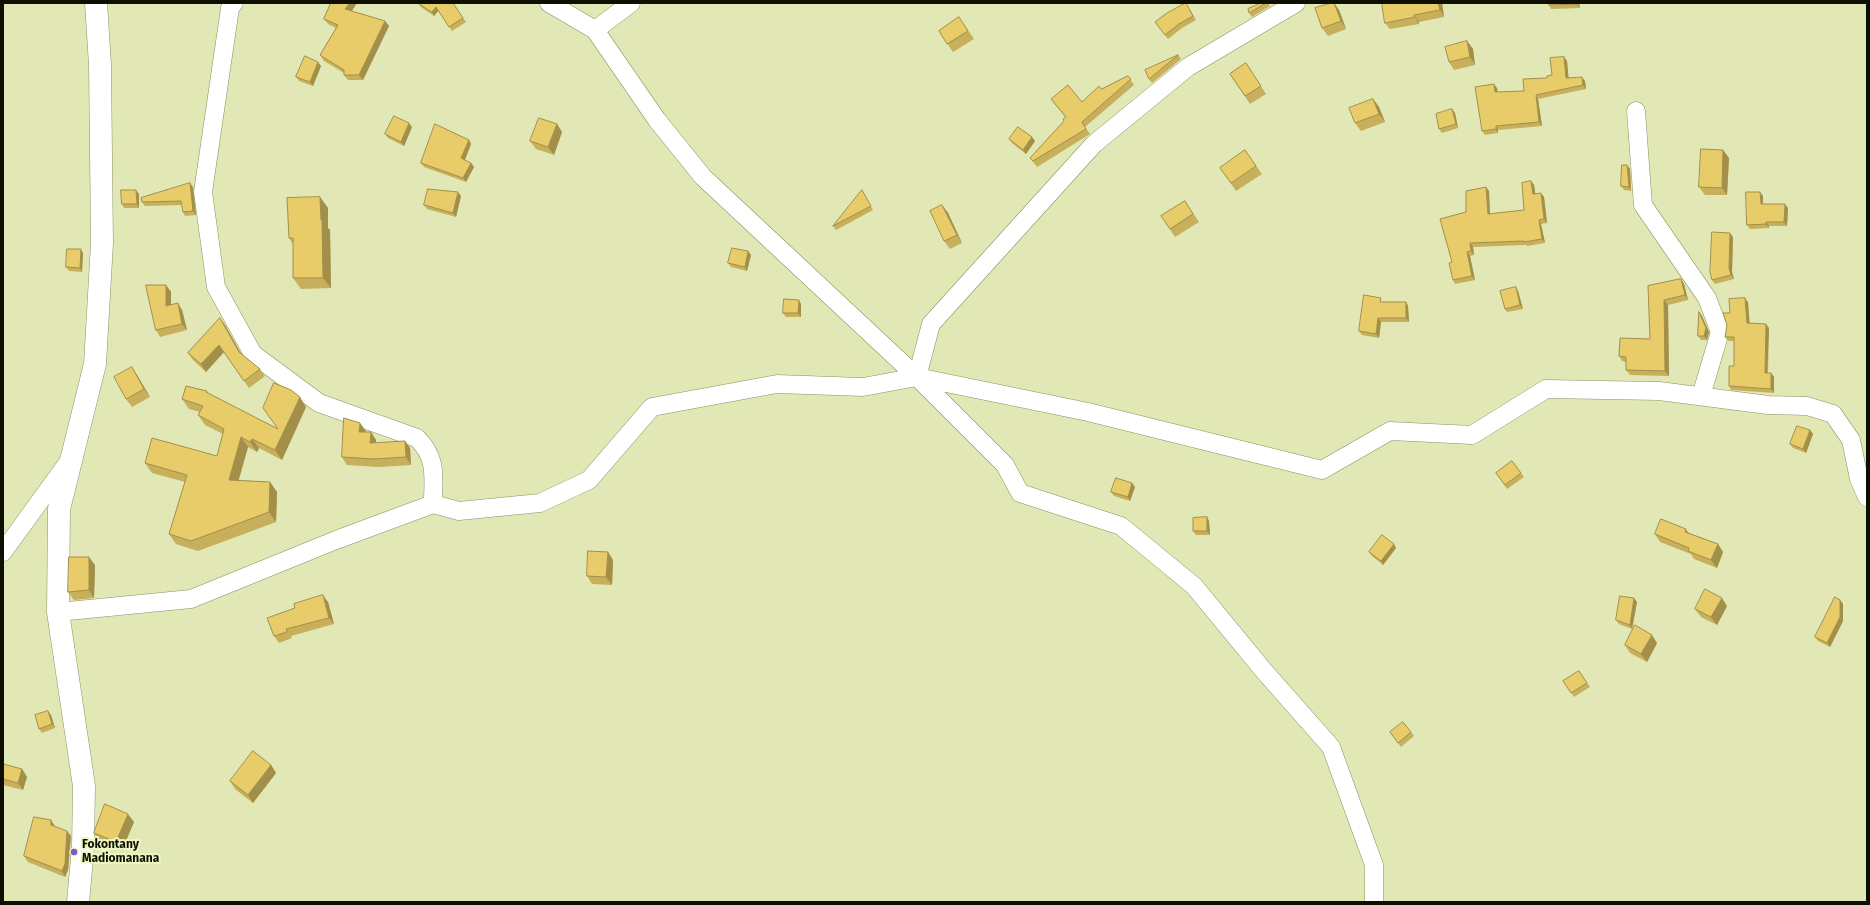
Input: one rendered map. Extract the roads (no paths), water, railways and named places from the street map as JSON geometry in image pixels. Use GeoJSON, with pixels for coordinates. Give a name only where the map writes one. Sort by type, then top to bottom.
{"type":"FeatureCollection","features":[{"type":"Feature","properties":{"kind":"street"},"geometry":{"type":"LineString","coordinates":[[78,902],[83,847],[84,786],[58,612],[59,509],[95,364],[102,235],[100,66],[96,3]]}},
{"type":"Feature","properties":{"kind":"street"},"geometry":{"type":"LineString","coordinates":[[234,3],[230,8],[203,192],[216,287],[252,354],[319,403],[417,438],[426,447],[433,462],[433,504]]}},
{"type":"Feature","properties":{"kind":"street"},"geometry":{"type":"LineString","coordinates":[[549,3],[594,30],[657,120],[703,177],[917,377],[1005,465],[1020,493],[1121,526],[1194,586],[1264,671],[1331,747],[1374,865],[1374,902]]}},
{"type":"Feature","properties":{"kind":"street"},"geometry":{"type":"LineString","coordinates":[[594,30],[631,3]]}},
{"type":"Feature","properties":{"kind":"street"},"geometry":{"type":"LineString","coordinates":[[917,377],[930,324],[1094,144],[1188,67],[1296,3]]}},
{"type":"Feature","properties":{"kind":"street"},"geometry":{"type":"LineString","coordinates":[[1636,112],[1643,205],[1707,298],[1720,332],[1701,396]]}},
{"type":"Feature","properties":{"kind":"street"},"geometry":{"type":"LineString","coordinates":[[58,612],[190,599],[336,540],[433,504],[459,511],[540,503],[588,480],[652,407],[777,384],[863,388],[917,377],[1088,412],[1322,470],[1390,431],[1472,435],[1546,389],[1660,391],[1768,404],[1807,406],[1834,414],[1851,440],[1859,479],[1867,497]]}},
{"type":"Feature","properties":{"kind":"street"},"geometry":{"type":"LineString","coordinates":[[3,552],[72,457]]}},
{"type":"Feature","properties":{"kind":"place","name":"Fokontany Madiomanana"},"geometry":{"type":"Point","coordinates":[74,852]}}]}
